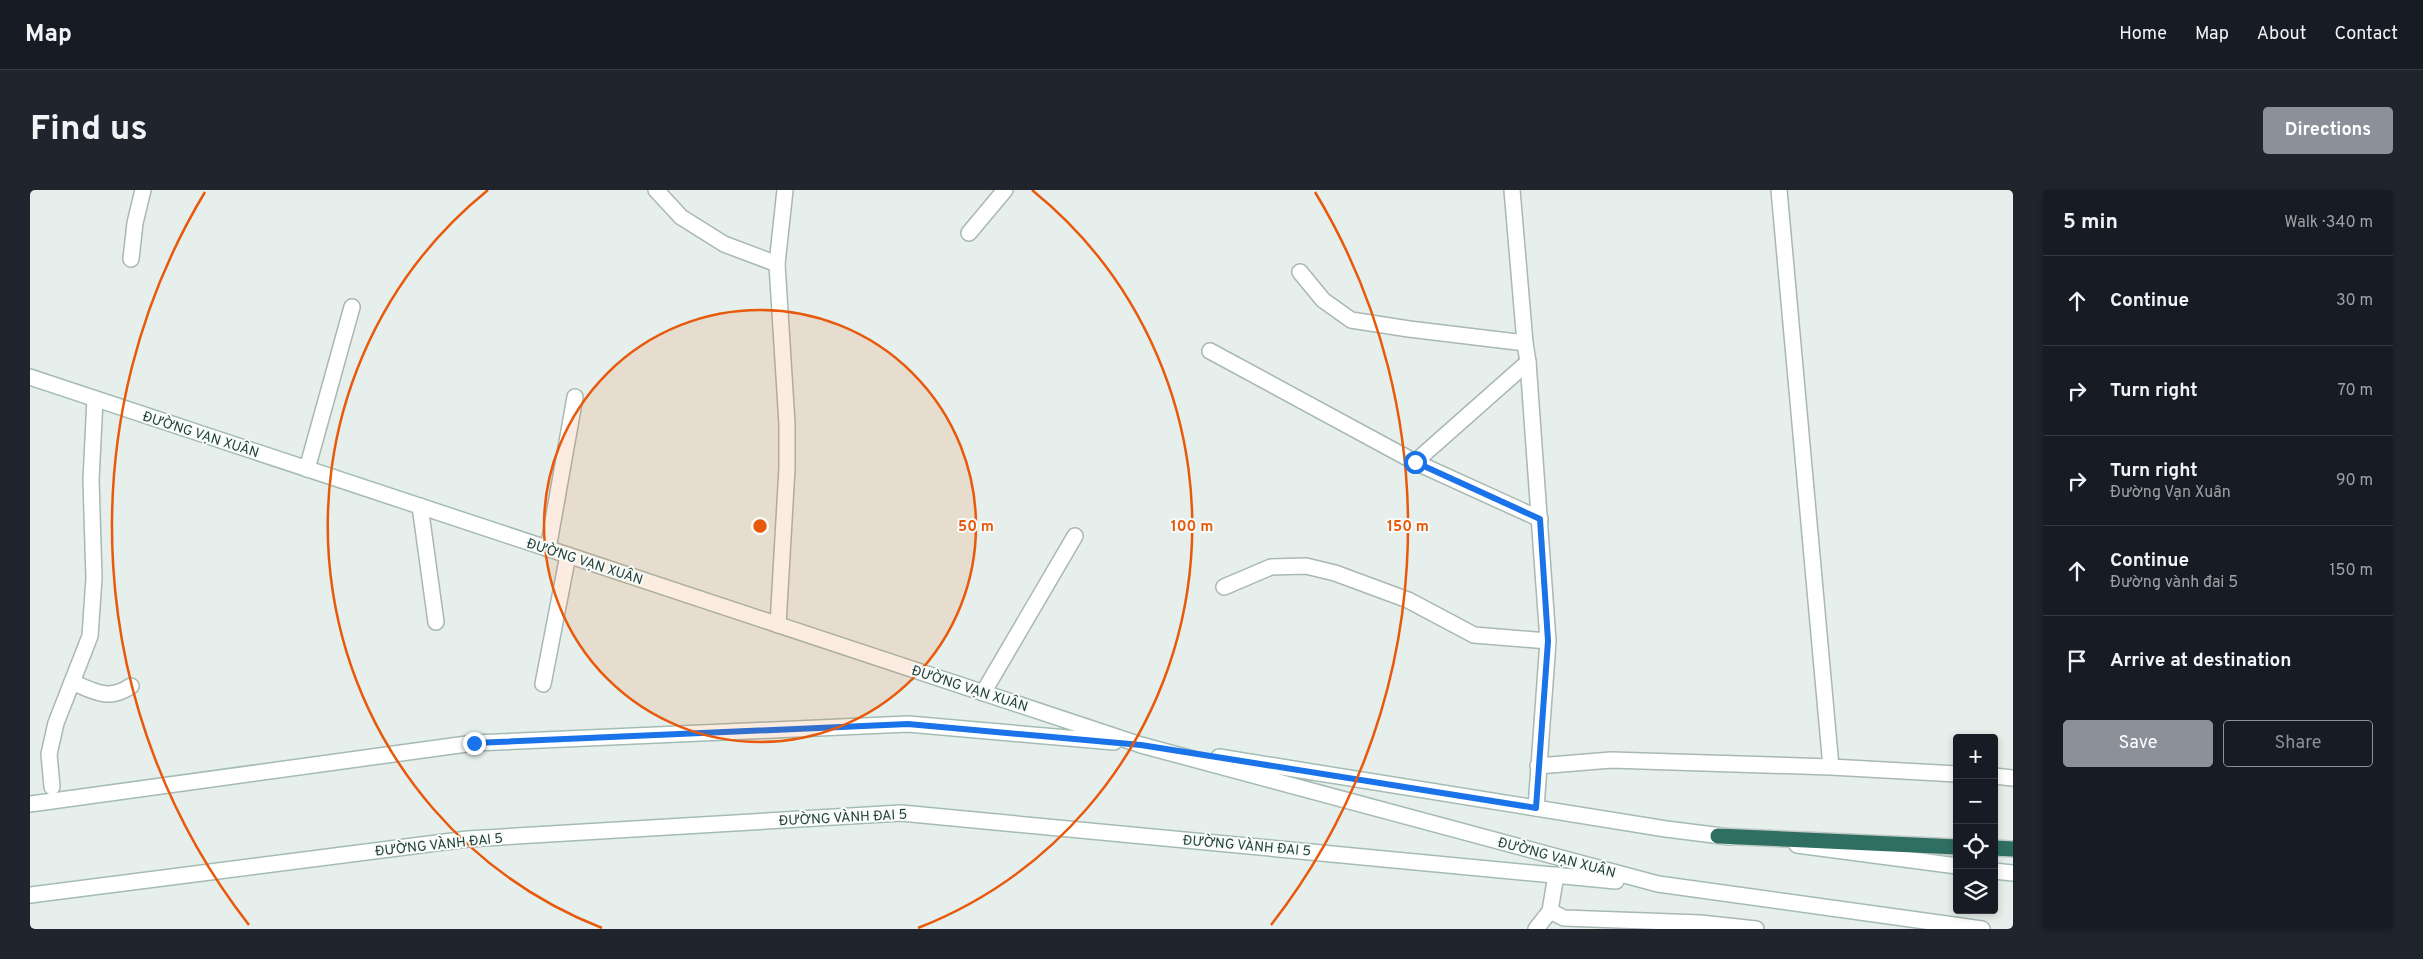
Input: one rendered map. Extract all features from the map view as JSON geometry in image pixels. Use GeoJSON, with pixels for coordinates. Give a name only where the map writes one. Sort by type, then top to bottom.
{"type":"FeatureCollection","features":[{"type":"Feature","properties":{"kind":"highway"},"geometry":{"type":"LineString","coordinates":[[1718,836],[1953,847]]}},
{"type":"Feature","properties":{"kind":"highway"},"geometry":{"type":"LineString","coordinates":[[1998,848],[2013,849]]}},
{"type":"Feature","properties":{"kind":"main road"},"geometry":{"type":"LineString","coordinates":[[131,259],[135,223],[143,190]]}},
{"type":"Feature","properties":{"kind":"main road"},"geometry":{"type":"LineString","coordinates":[[656,190],[681,217],[724,244],[777,264]]}},
{"type":"Feature","properties":{"kind":"main road"},"geometry":{"type":"LineString","coordinates":[[778,625],[787,468],[787,424],[777,264],[785,190]]}},
{"type":"Feature","properties":{"kind":"main road"},"geometry":{"type":"LineString","coordinates":[[969,233],[1006,190]]}},
{"type":"Feature","properties":{"kind":"main road"},"geometry":{"type":"LineString","coordinates":[[1512,190],[1528,362],[1548,641],[1536,808]]}},
{"type":"Feature","properties":{"kind":"main road"},"geometry":{"type":"LineString","coordinates":[[1779,190],[1831,766]]}},
{"type":"Feature","properties":{"kind":"main road"},"geometry":{"type":"LineString","coordinates":[[1300,272],[1322,300],[1351,320],[1525,343]]}},
{"type":"Feature","properties":{"kind":"main road"},"geometry":{"type":"LineString","coordinates":[[307,469],[352,307]]}},
{"type":"Feature","properties":{"kind":"main road"},"geometry":{"type":"LineString","coordinates":[[1210,351],[1415,462],[1540,519]]}},
{"type":"Feature","properties":{"kind":"main road"},"geometry":{"type":"LineString","coordinates":[[1415,462],[1528,362]]}},
{"type":"Feature","properties":{"kind":"main road","name":"ĐƯỜNG VẠN XUÂN"},"geometry":{"type":"LineString","coordinates":[[30,377],[1141,745],[1658,884],[1982,929]]}},
{"type":"Feature","properties":{"kind":"main road"},"geometry":{"type":"LineString","coordinates":[[548,549],[575,397]]}},
{"type":"Feature","properties":{"kind":"main road"},"geometry":{"type":"LineString","coordinates":[[52,787],[50,754],[56,723],[90,636],[94,578],[91,480],[95,399]]}},
{"type":"Feature","properties":{"kind":"main road"},"geometry":{"type":"LineString","coordinates":[[420,506],[436,622]]}},
{"type":"Feature","properties":{"kind":"main road"},"geometry":{"type":"LineString","coordinates":[[983,692],[1075,536]]}},
{"type":"Feature","properties":{"kind":"main road"},"geometry":{"type":"LineString","coordinates":[[543,684],[568,555]]}},
{"type":"Feature","properties":{"kind":"main road"},"geometry":{"type":"LineString","coordinates":[[1224,586],[1272,567],[1306,566],[1336,574],[1408,600],[1474,635],[1548,641]]}},
{"type":"Feature","properties":{"kind":"main road"},"geometry":{"type":"LineString","coordinates":[[72,682],[108,695],[119,694],[131,686]]}},
{"type":"Feature","properties":{"kind":"main road"},"geometry":{"type":"LineString","coordinates":[[30,804],[474,743],[908,724],[1141,745]]}},
{"type":"Feature","properties":{"kind":"main road","name":"ĐƯỜNG VẠN XUÂN"},"geometry":{"type":"LineString","coordinates":[[1141,745],[1666,829],[1953,865]]}},
{"type":"Feature","properties":{"kind":"main road"},"geometry":{"type":"LineString","coordinates":[[1538,766],[1611,760],[1831,766],[1953,774]]}},
{"type":"Feature","properties":{"kind":"main road"},"geometry":{"type":"LineString","coordinates":[[1998,776],[2013,778]]}},
{"type":"Feature","properties":{"kind":"main road","name":"ĐƯỜNG VÀNH ĐAI 5"},"geometry":{"type":"LineString","coordinates":[[30,896],[468,839],[901,813],[1658,884]]}},
{"type":"Feature","properties":{"kind":"main road"},"geometry":{"type":"LineString","coordinates":[[1998,871],[2013,873]]}},
{"type":"Feature","properties":{"kind":"main road"},"geometry":{"type":"LineString","coordinates":[[1536,929],[1550,911],[1556,875]]}},
{"type":"Feature","properties":{"kind":"main road"},"geometry":{"type":"LineString","coordinates":[[1550,911],[1564,918],[1700,923],[1756,929]]}},
{"type":"Feature","properties":{"kind":"route"},"geometry":{"type":"LineString","coordinates":[[474,743],[908,724],[1141,745],[1536,808],[1548,641],[1540,519],[1415,462]]}}]}
